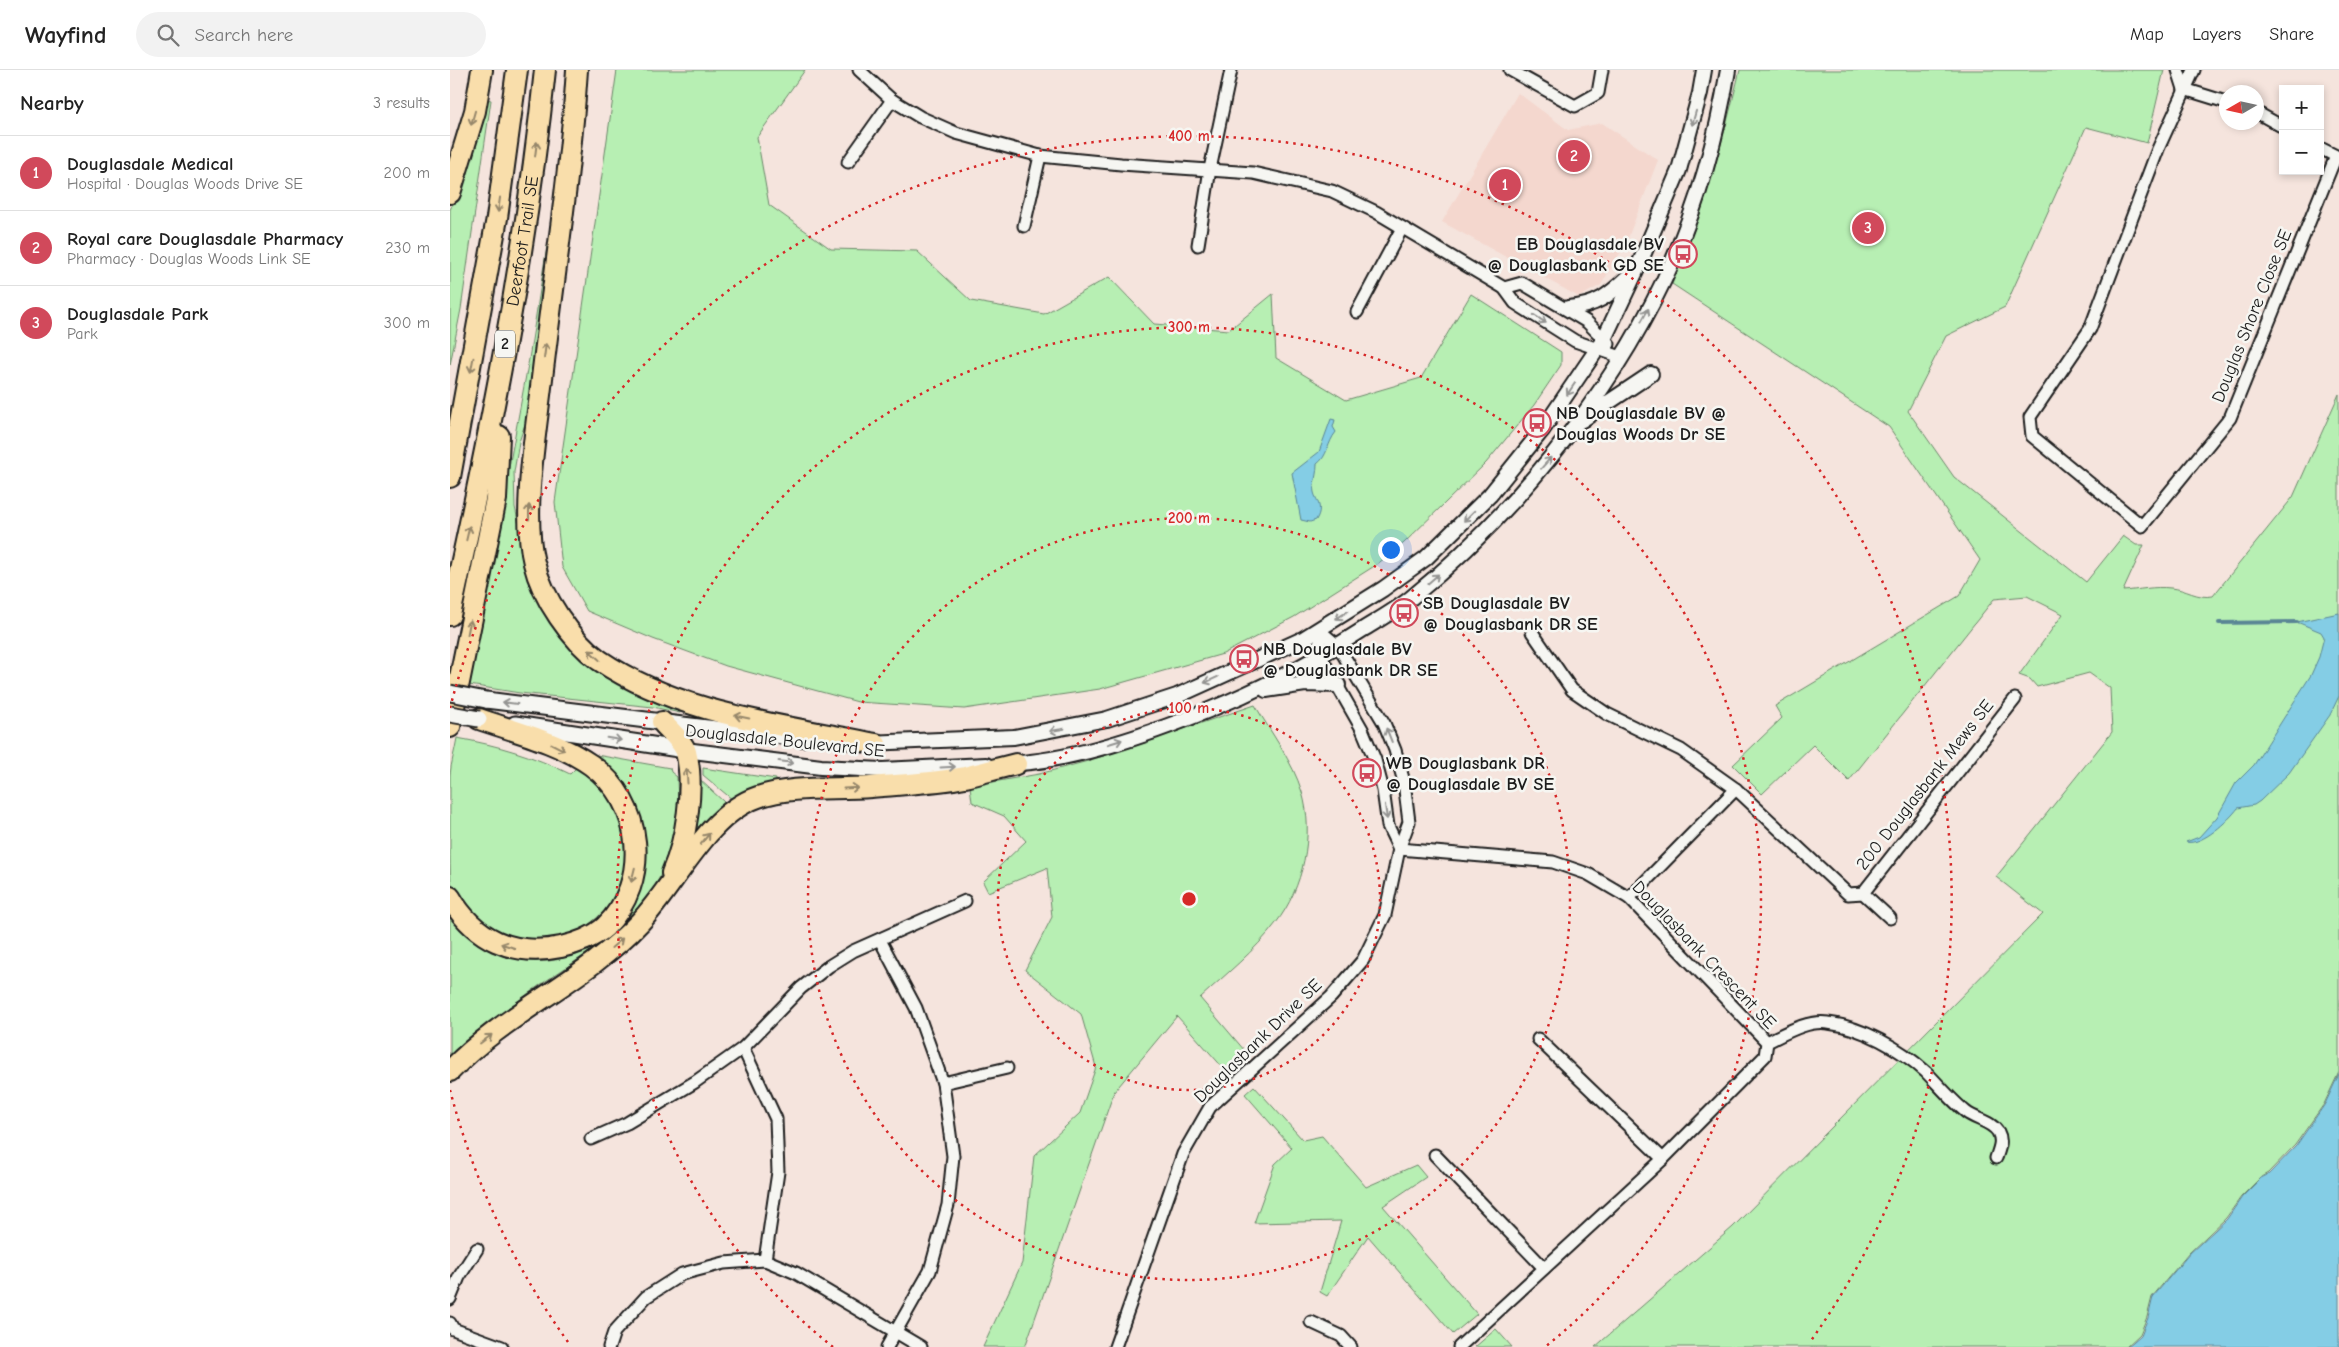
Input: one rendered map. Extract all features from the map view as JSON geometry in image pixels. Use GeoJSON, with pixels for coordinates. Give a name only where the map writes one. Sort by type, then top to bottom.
{"type":"FeatureCollection","features":[{"type":"Feature","properties":{"kind":"highway"},"geometry":{"type":"LineString","coordinates":[[450,193],[475,111],[482,70]]}},
{"type":"Feature","properties":{"kind":"highway","name":"Deerfoot Trail SE"},"geometry":{"type":"LineString","coordinates":[[450,477],[497,218],[517,70]]}},
{"type":"Feature","properties":{"kind":"highway","name":"Deerfoot Trail SE"},"geometry":{"type":"LineString","coordinates":[[450,615],[478,493],[502,362],[536,155],[545,70]]}},
{"type":"Feature","properties":{"kind":"highway"},"geometry":{"type":"LineString","coordinates":[[577,70],[536,425],[529,513],[534,563],[551,605],[572,634],[597,658],[630,679],[714,711],[876,744]]}},
{"type":"Feature","properties":{"kind":"highway"},"geometry":{"type":"LineString","coordinates":[[450,727],[496,499],[502,362]]}},
{"type":"Feature","properties":{"kind":"highway"},"geometry":{"type":"LineString","coordinates":[[450,897],[459,913],[484,935],[506,946],[528,951],[548,950],[569,946],[604,928],[619,910],[630,887],[636,862],[635,836],[628,810],[615,788],[591,766],[554,744],[479,719]]}},
{"type":"Feature","properties":{"kind":"highway"},"geometry":{"type":"LineString","coordinates":[[662,722],[685,750],[688,778],[687,815],[675,866],[664,891]]}},
{"type":"Feature","properties":{"kind":"highway"},"geometry":{"type":"LineString","coordinates":[[450,1071],[476,1046],[532,1004],[606,953],[640,922],[718,822],[739,805],[760,796],[779,791],[870,787],[946,779],[1016,764]]}},
{"type":"Feature","properties":{"kind":"main road","name":"Douglasdale Boulevard SE"},"geometry":{"type":"LineString","coordinates":[[450,693],[486,700],[662,722]]}},
{"type":"Feature","properties":{"kind":"main road","name":"Douglasdale Boulevard SE"},"geometry":{"type":"LineString","coordinates":[[450,714],[685,750]]}},
{"type":"Feature","properties":{"kind":"street"},"geometry":{"type":"LineString","coordinates":[[859,70],[892,100],[920,117],[956,133],[1040,156],[1121,164],[1253,173],[1332,191],[1376,212],[1504,288],[1515,303],[1575,342],[1601,344]]}},
{"type":"Feature","properties":{"kind":"street"},"geometry":{"type":"LineString","coordinates":[[1198,245],[1210,169],[1231,70]]}},
{"type":"Feature","properties":{"kind":"street"},"geometry":{"type":"LineString","coordinates":[[1510,70],[1575,106],[1598,94],[1602,70]]}},
{"type":"Feature","properties":{"kind":"street","name":"Douglasdale Boulevard SE"},"geometry":{"type":"LineString","coordinates":[[662,722],[798,738],[876,744],[1014,737],[1107,719],[1177,696],[1319,630],[1383,590],[1426,558],[1490,495],[1544,429],[1601,344],[1638,267],[1679,170],[1700,93],[1704,70]]}},
{"type":"Feature","properties":{"kind":"street","name":"Douglasdale Boulevard SE"},"geometry":{"type":"LineString","coordinates":[[685,750],[821,767],[882,770],[1016,764],[1098,747],[1152,731],[1253,692],[1321,657],[1338,646],[1409,599],[1463,553],[1544,466],[1575,425],[1621,357],[1664,280],[1693,208],[1710,154],[1728,70]]}},
{"type":"Feature","properties":{"kind":"street"},"geometry":{"type":"LineString","coordinates":[[2178,70],[2184,90],[2219,100]]}},
{"type":"Feature","properties":{"kind":"street","name":"Douglas Shore Close SE"},"geometry":{"type":"LineString","coordinates":[[2194,70],[2158,149],[2090,329],[2030,417],[2032,436],[2142,526],[2230,418],[2336,156],[2324,150]]}},
{"type":"Feature","properties":{"kind":"street"},"geometry":{"type":"LineString","coordinates":[[848,162],[892,100]]}},
{"type":"Feature","properties":{"kind":"street"},"geometry":{"type":"LineString","coordinates":[[2264,116],[2279,125]]}},
{"type":"Feature","properties":{"kind":"street"},"geometry":{"type":"LineString","coordinates":[[1024,226],[1040,156]]}},
{"type":"Feature","properties":{"kind":"street"},"geometry":{"type":"LineString","coordinates":[[1357,312],[1402,228]]}},
{"type":"Feature","properties":{"kind":"street"},"geometry":{"type":"LineString","coordinates":[[1568,308],[1590,305],[1610,295],[1638,267]]}},
{"type":"Feature","properties":{"kind":"street"},"geometry":{"type":"LineString","coordinates":[[1504,288],[1522,283],[1568,308],[1587,322],[1601,344],[1621,357]]}},
{"type":"Feature","properties":{"kind":"street"},"geometry":{"type":"LineString","coordinates":[[1575,425],[1651,374]]}},
{"type":"Feature","properties":{"kind":"street"},"geometry":{"type":"LineString","coordinates":[[1319,630],[1321,657],[1362,729],[1375,760],[1388,826],[1399,850]]}},
{"type":"Feature","properties":{"kind":"street","name":"Douglasbank Drive SE"},"geometry":{"type":"LineString","coordinates":[[1115,1347],[1183,1154],[1210,1107],[1331,997],[1363,960],[1385,915],[1399,850],[1409,822],[1404,782],[1395,750],[1384,724],[1338,646],[1319,630]]}},
{"type":"Feature","properties":{"kind":"street","name":"200 Douglasbank Mews SE"},"geometry":{"type":"LineString","coordinates":[[1532,632],[1572,690],[1607,714],[1681,750],[1736,789],[1848,894],[1863,893],[1890,918]]}},
{"type":"Feature","properties":{"kind":"street"},"geometry":{"type":"LineString","coordinates":[[1253,692],[1305,684],[1338,685]]}},
{"type":"Feature","properties":{"kind":"street","name":"200 Douglasbank Mews SE"},"geometry":{"type":"LineString","coordinates":[[1863,893],[2015,699]]}},
{"type":"Feature","properties":{"kind":"street"},"geometry":{"type":"LineString","coordinates":[[1629,898],[1736,789]]}},
{"type":"Feature","properties":{"kind":"street","name":"Douglasbank Crescent SE"},"geometry":{"type":"LineString","coordinates":[[1399,850],[1553,862],[1588,874],[1629,898],[1767,1042],[1765,1056],[1663,1159],[1459,1347]]}},
{"type":"Feature","properties":{"kind":"street"},"geometry":{"type":"LineString","coordinates":[[591,1139],[627,1123],[686,1087],[743,1048],[801,988],[828,966],[965,901]]}},
{"type":"Feature","properties":{"kind":"street"},"geometry":{"type":"LineString","coordinates":[[880,940],[916,1008],[943,1083],[953,1156],[948,1204],[930,1271],[887,1347]]}},
{"type":"Feature","properties":{"kind":"street"},"geometry":{"type":"LineString","coordinates":[[1767,1042],[1805,1025],[1826,1023],[1844,1026],[1875,1039],[1908,1057],[1967,1113],[1992,1126],[1999,1133],[2001,1142],[1996,1158]]}},
{"type":"Feature","properties":{"kind":"street"},"geometry":{"type":"LineString","coordinates":[[1538,1039],[1663,1159]]}},
{"type":"Feature","properties":{"kind":"street"},"geometry":{"type":"LineString","coordinates":[[743,1048],[776,1119],[778,1172],[765,1260]]}},
{"type":"Feature","properties":{"kind":"street"},"geometry":{"type":"LineString","coordinates":[[943,1083],[1007,1068]]}},
{"type":"Feature","properties":{"kind":"street"},"geometry":{"type":"LineString","coordinates":[[1435,1155],[1544,1268]]}},
{"type":"Feature","properties":{"kind":"street"},"geometry":{"type":"LineString","coordinates":[[450,1299],[459,1277],[477,1249]]}},
{"type":"Feature","properties":{"kind":"street"},"geometry":{"type":"LineString","coordinates":[[608,1347],[614,1332],[646,1297],[682,1274],[724,1263],[765,1260],[796,1273],[921,1347]]}},
{"type":"Feature","properties":{"kind":"street"},"geometry":{"type":"LineString","coordinates":[[1311,1322],[1341,1336],[1351,1347]]}},
{"type":"Feature","properties":{"kind":"street"},"geometry":{"type":"LineString","coordinates":[[450,1324],[453,1328],[502,1347]]}},
{"type":"Feature","properties":{"kind":"shaded area"},"geometry":{"type":"Polygon","coordinates":[[[1518,93],[1568,130],[1602,123],[1658,160],[1626,243],[1601,285],[1579,297],[1442,222],[1518,93]]]}},
{"type":"Feature","properties":{"kind":"green space"},"geometry":{"type":"Polygon","coordinates":[[[617,70],[805,70],[757,137],[769,205],[831,249],[917,251],[971,301],[1044,314],[1109,277],[1154,324],[1229,330],[1273,294],[1276,358],[1346,400],[1421,378],[1471,294],[1561,352],[1561,365],[1534,405],[1486,463],[1404,543],[1376,565],[1294,617],[1223,654],[1100,689],[964,709],[858,702],[726,666],[653,639],[587,611],[562,567],[555,502],[617,70]]]}},
{"type":"Feature","properties":{"kind":"green space"},"geometry":{"type":"Polygon","coordinates":[[[1740,70],[2164,70],[2147,143],[2086,127],[2005,307],[1946,336],[1908,411],[1954,477],[2086,582],[2123,536],[2136,545],[2144,545],[2123,591],[2165,588],[2207,597],[2213,596],[2293,497],[2339,394],[2339,1072],[2324,1104],[2295,1145],[2241,1197],[2226,1218],[2189,1253],[2152,1297],[2140,1334],[2126,1347],[1595,1347],[1733,1227],[2043,914],[1996,877],[2112,732],[2110,688],[2089,673],[2037,687],[2030,679],[2019,675],[2063,614],[2027,596],[1994,599],[1849,781],[1813,745],[1762,794],[1733,765],[1782,718],[1775,706],[1959,596],[1980,560],[1889,427],[1672,284],[1693,232],[1711,179],[1740,70]]]}},
{"type":"Feature","properties":{"kind":"green space"},"geometry":{"type":"Polygon","coordinates":[[[486,99],[491,100],[461,309],[450,365],[450,210],[462,180],[486,99]]]}},
{"type":"Feature","properties":{"kind":"green space"},"geometry":{"type":"Polygon","coordinates":[[[547,246],[552,247],[530,409],[519,442],[514,472],[515,507],[529,574],[548,615],[682,708],[680,713],[653,707],[520,693],[469,685],[529,359],[547,246]]]}},
{"type":"Feature","properties":{"kind":"green space"},"geometry":{"type":"Polygon","coordinates":[[[1255,705],[1298,781],[1306,809],[1307,843],[1300,878],[1276,923],[1240,962],[1200,998],[1245,1051],[1225,1070],[1177,1016],[1114,1092],[1025,1347],[983,1347],[1022,1263],[1034,1156],[1080,1113],[1096,1067],[1081,1014],[1025,970],[1052,917],[1047,868],[988,892],[983,882],[1026,841],[1004,816],[972,802],[970,786],[1039,774],[1088,761],[1255,705]]]}},
{"type":"Feature","properties":{"kind":"green space"},"geometry":{"type":"Polygon","coordinates":[[[457,738],[515,752],[570,774],[576,768],[603,789],[618,812],[626,836],[627,861],[621,884],[609,905],[591,922],[569,934],[542,940],[517,939],[501,934],[487,926],[462,903],[451,881],[450,860],[450,775],[457,738]]]}},
{"type":"Feature","properties":{"kind":"green space"},"geometry":{"type":"Polygon","coordinates":[[[585,753],[670,768],[671,772],[677,777],[678,818],[664,867],[653,890],[622,926],[603,942],[506,1010],[450,1055],[450,912],[493,949],[511,957],[533,961],[555,960],[576,954],[596,943],[628,911],[638,891],[644,870],[645,848],[642,827],[635,806],[626,786],[621,785],[585,753]]]}},
{"type":"Feature","properties":{"kind":"green space"},"geometry":{"type":"Polygon","coordinates":[[[703,768],[776,779],[776,785],[733,800],[703,775],[703,768]]]}},
{"type":"Feature","properties":{"kind":"green space"},"geometry":{"type":"Polygon","coordinates":[[[697,777],[724,802],[724,806],[702,829],[697,826],[697,777]]]}},
{"type":"Feature","properties":{"kind":"green space"},"geometry":{"type":"Polygon","coordinates":[[[1254,1086],[1303,1140],[1322,1136],[1366,1187],[1416,1165],[1426,1177],[1383,1206],[1477,1314],[1453,1334],[1368,1236],[1327,1296],[1320,1292],[1341,1221],[1254,1223],[1275,1164],[1292,1148],[1245,1094],[1254,1086]]]}},
{"type":"Feature","properties":{"kind":"green space"},"geometry":{"type":"Polygon","coordinates":[[[1496,1329],[1512,1347],[1475,1347],[1496,1329]]]}},
{"type":"Feature","properties":{"kind":"water"},"geometry":{"type":"Polygon","coordinates":[[[1331,419],[1335,420],[1333,427],[1336,432],[1321,461],[1317,464],[1314,485],[1314,494],[1319,505],[1319,514],[1316,520],[1310,522],[1301,520],[1292,473],[1319,452],[1331,419]]]}},
{"type":"Feature","properties":{"kind":"water"},"geometry":{"type":"Polygon","coordinates":[[[2339,613],[2339,696],[2330,715],[2289,773],[2260,801],[2254,805],[2238,808],[2215,831],[2200,840],[2186,842],[2199,837],[2217,817],[2236,783],[2254,765],[2311,675],[2319,657],[2324,637],[2321,632],[2297,622],[2339,613]]]}},
{"type":"Feature","properties":{"kind":"water"},"geometry":{"type":"Polygon","coordinates":[[[2339,1074],[2339,1347],[2127,1347],[2141,1335],[2148,1318],[2153,1297],[2190,1253],[2227,1219],[2242,1197],[2261,1178],[2269,1174],[2296,1146],[2325,1104],[2339,1074]]]}},
{"type":"Feature","properties":{"kind":"waterway"},"geometry":{"type":"LineString","coordinates":[[2219,623],[2297,622]]}},
{"type":"Feature","properties":{"kind":"place","name":"Royal care Douglasdale Pharmacy"},"geometry":{"type":"Point","coordinates":[1574,156]}},
{"type":"Feature","properties":{"kind":"place","name":"Douglasdale Medical"},"geometry":{"type":"Point","coordinates":[1505,185]}},
{"type":"Feature","properties":{"kind":"place","name":"Douglasdale Park"},"geometry":{"type":"Point","coordinates":[1868,228]}},
{"type":"Feature","properties":{"kind":"place","name":"EB Douglasdale BV @ Douglasbank GD SE"},"geometry":{"type":"Point","coordinates":[1683,254]}},
{"type":"Feature","properties":{"kind":"place","name":"NB Douglasdale BV @ Douglas Woods Dr SE"},"geometry":{"type":"Point","coordinates":[1537,423]}},
{"type":"Feature","properties":{"kind":"place","name":"SB Douglasdale BV @ Douglasbank DR SE"},"geometry":{"type":"Point","coordinates":[1404,613]}},
{"type":"Feature","properties":{"kind":"place","name":"NB Douglasdale BV @ Douglasbank DR SE"},"geometry":{"type":"Point","coordinates":[1244,659]}},
{"type":"Feature","properties":{"kind":"place","name":"WB Douglasbank DR @ Douglasdale BV SE"},"geometry":{"type":"Point","coordinates":[1367,773]}}]}
